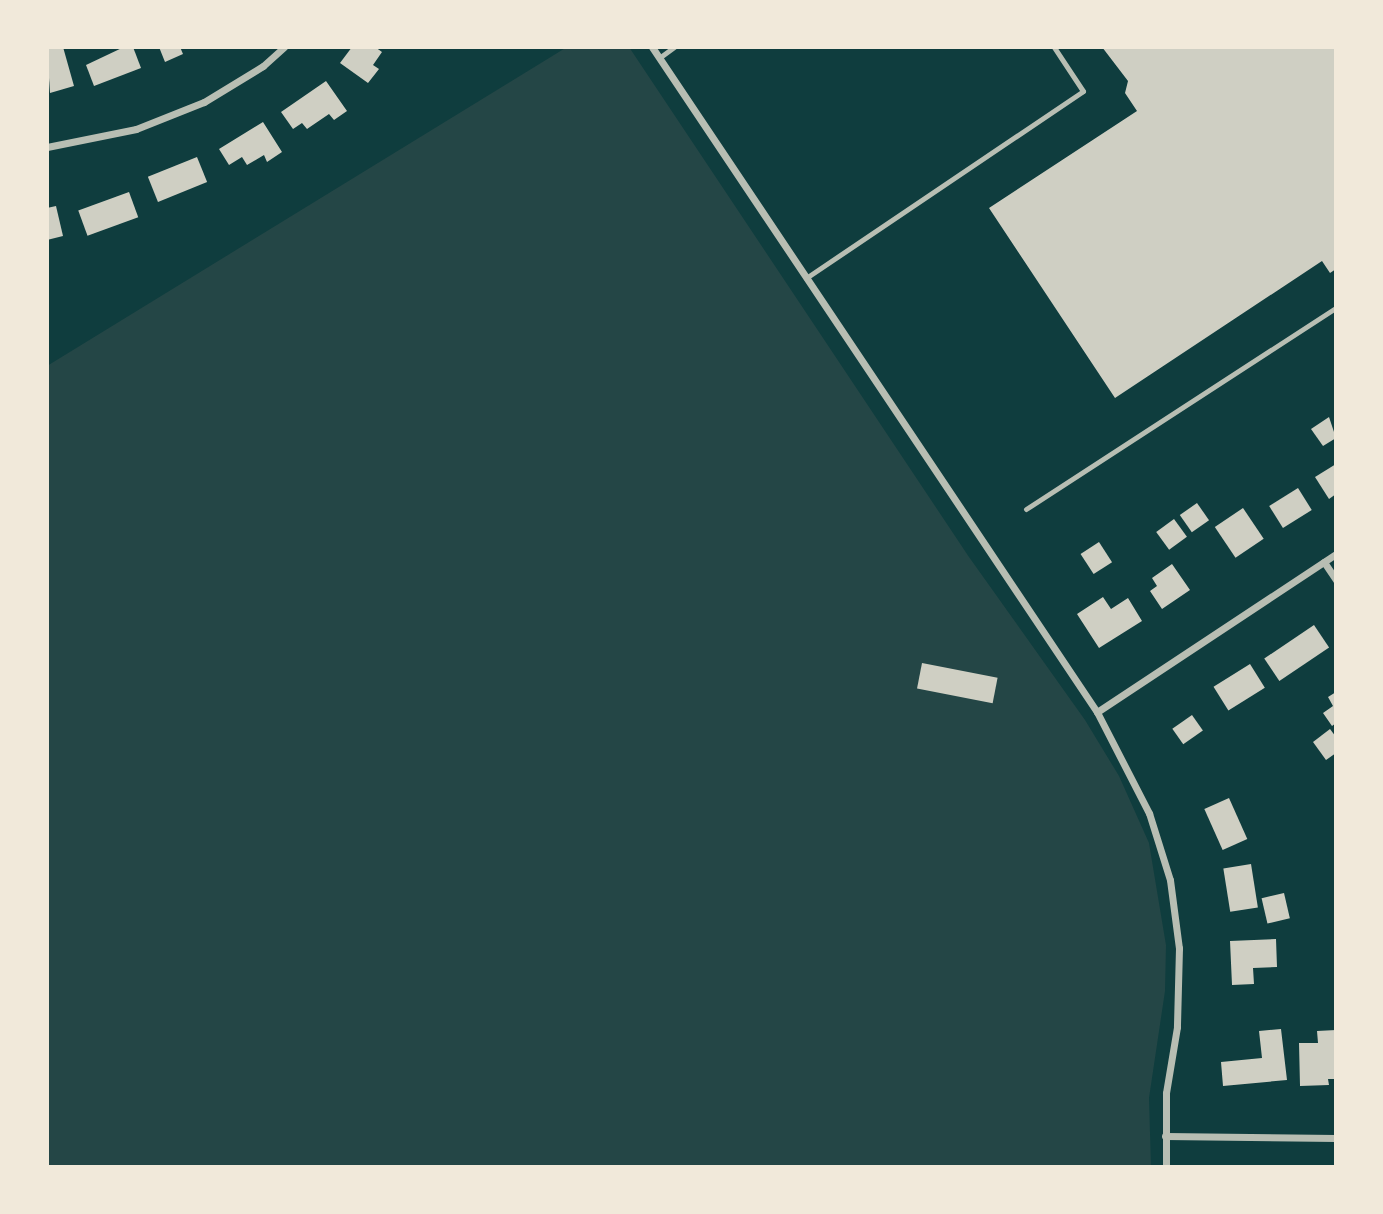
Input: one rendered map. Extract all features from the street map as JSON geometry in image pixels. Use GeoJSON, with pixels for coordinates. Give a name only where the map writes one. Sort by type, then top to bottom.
{"type":"FeatureCollection","features":[{"type":"Feature","properties":{"kind":"street"},"geometry":{"type":"LineString","coordinates":[[47,147],[136,129],[204,102],[263,66],[284,47]]}},
{"type":"Feature","properties":{"kind":"street"},"geometry":{"type":"LineString","coordinates":[[652,47],[1097,712],[1149,813],[1174,902],[1179,985],[1165,1136],[1166,1167]]}},
{"type":"Feature","properties":{"kind":"street"},"geometry":{"type":"LineString","coordinates":[[1097,712],[1336,554]]}},
{"type":"Feature","properties":{"kind":"street"},"geometry":{"type":"LineString","coordinates":[[1324,562],[1336,580]]}},
{"type":"Feature","properties":{"kind":"street"},"geometry":{"type":"LineString","coordinates":[[1165,1136],[1336,1138]]}},
{"type":"Feature","properties":{"kind":"lane"},"geometry":{"type":"LineString","coordinates":[[659,58],[674,47]]}},
{"type":"Feature","properties":{"kind":"lane"},"geometry":{"type":"LineString","coordinates":[[806,278],[1083,91],[1054,47]]}},
{"type":"Feature","properties":{"kind":"lane"},"geometry":{"type":"LineString","coordinates":[[1026,509],[1336,308]]}},
{"type":"Feature","properties":{"kind":"shaded area"},"geometry":{"type":"Polygon","coordinates":[[[567,47],[629,47],[969,557],[1085,720],[1119,776],[1149,843],[1166,945],[1165,991],[1149,1098],[1151,1167],[47,1167],[47,366],[567,47]]]}},
{"type":"Feature","properties":{"kind":"building"},"geometry":{"type":"Polygon","coordinates":[[[47,47],[63,47],[74,86],[50,93],[47,47]]]}},
{"type":"Feature","properties":{"kind":"building"},"geometry":{"type":"Polygon","coordinates":[[[124,47],[133,47],[141,68],[94,86],[86,65],[124,47]]]}},
{"type":"Feature","properties":{"kind":"building"},"geometry":{"type":"Polygon","coordinates":[[[159,47],[180,47],[183,54],[165,62],[159,47]]]}},
{"type":"Feature","properties":{"kind":"building"},"geometry":{"type":"Polygon","coordinates":[[[352,47],[375,47],[382,52],[373,65],[379,69],[368,83],[340,63],[352,47]]]}},
{"type":"Feature","properties":{"kind":"building"},"geometry":{"type":"Polygon","coordinates":[[[1102,47],[1336,47],[1336,269],[1330,273],[1322,261],[1115,398],[989,208],[1137,111],[1125,93],[1128,81],[1102,47]]]}},
{"type":"Feature","properties":{"kind":"building"},"geometry":{"type":"Polygon","coordinates":[[[326,81],[347,111],[334,120],[329,114],[307,129],[302,123],[293,129],[281,112],[326,81]]]}},
{"type":"Feature","properties":{"kind":"building"},"geometry":{"type":"Polygon","coordinates":[[[263,122],[282,152],[267,162],[264,155],[247,165],[242,157],[229,165],[219,149],[263,122]]]}},
{"type":"Feature","properties":{"kind":"building"},"geometry":{"type":"Polygon","coordinates":[[[197,157],[207,182],[158,202],[148,177],[197,157]]]}},
{"type":"Feature","properties":{"kind":"building"},"geometry":{"type":"Polygon","coordinates":[[[129,192],[138,217],[87,236],[78,210],[129,192]]]}},
{"type":"Feature","properties":{"kind":"building"},"geometry":{"type":"Polygon","coordinates":[[[56,206],[63,236],[47,240],[47,208],[56,206]]]}},
{"type":"Feature","properties":{"kind":"building"},"geometry":{"type":"Polygon","coordinates":[[[1329,417],[1336,438],[1323,446],[1311,429],[1329,417]]]}},
{"type":"Feature","properties":{"kind":"building"},"geometry":{"type":"Polygon","coordinates":[[[1336,464],[1336,494],[1329,499],[1315,477],[1336,464]]]}},
{"type":"Feature","properties":{"kind":"building"},"geometry":{"type":"Polygon","coordinates":[[[1298,488],[1312,510],[1283,528],[1269,506],[1298,488]]]}},
{"type":"Feature","properties":{"kind":"building"},"geometry":{"type":"Polygon","coordinates":[[[1197,503],[1209,520],[1192,532],[1180,515],[1197,503]]]}},
{"type":"Feature","properties":{"kind":"building"},"geometry":{"type":"Polygon","coordinates":[[[1243,508],[1264,539],[1236,558],[1215,527],[1243,508]]]}},
{"type":"Feature","properties":{"kind":"building"},"geometry":{"type":"Polygon","coordinates":[[[1174,519],[1187,537],[1169,550],[1156,532],[1174,519]]]}},
{"type":"Feature","properties":{"kind":"building"},"geometry":{"type":"Polygon","coordinates":[[[1099,542],[1112,562],[1094,574],[1081,554],[1099,542]]]}},
{"type":"Feature","properties":{"kind":"building"},"geometry":{"type":"Polygon","coordinates":[[[1172,564],[1190,590],[1162,609],[1150,591],[1157,586],[1152,578],[1172,564]]]}},
{"type":"Feature","properties":{"kind":"building"},"geometry":{"type":"Polygon","coordinates":[[[1103,597],[1111,609],[1128,598],[1142,621],[1099,648],[1077,614],[1103,597]]]}},
{"type":"Feature","properties":{"kind":"building"},"geometry":{"type":"Polygon","coordinates":[[[1314,625],[1329,647],[1279,681],[1264,659],[1314,625]]]}},
{"type":"Feature","properties":{"kind":"building"},"geometry":{"type":"Polygon","coordinates":[[[922,663],[998,678],[993,703],[917,689],[922,663]]]}},
{"type":"Feature","properties":{"kind":"building"},"geometry":{"type":"Polygon","coordinates":[[[1250,664],[1265,688],[1228,711],[1214,687],[1250,664]]]}},
{"type":"Feature","properties":{"kind":"building"},"geometry":{"type":"Polygon","coordinates":[[[1336,692],[1336,723],[1332,726],[1323,713],[1333,706],[1328,697],[1336,692]]]}},
{"type":"Feature","properties":{"kind":"building"},"geometry":{"type":"Polygon","coordinates":[[[1192,715],[1203,731],[1183,744],[1172,729],[1192,715]]]}},
{"type":"Feature","properties":{"kind":"building"},"geometry":{"type":"Polygon","coordinates":[[[1330,729],[1336,737],[1336,753],[1326,760],[1313,742],[1330,729]]]}},
{"type":"Feature","properties":{"kind":"building"},"geometry":{"type":"Polygon","coordinates":[[[1229,798],[1247,839],[1223,850],[1204,809],[1229,798]]]}},
{"type":"Feature","properties":{"kind":"building"},"geometry":{"type":"Polygon","coordinates":[[[1251,864],[1258,907],[1230,912],[1223,868],[1251,864]]]}},
{"type":"Feature","properties":{"kind":"building"},"geometry":{"type":"Polygon","coordinates":[[[1284,893],[1290,918],[1267,924],[1262,898],[1284,893]]]}},
{"type":"Feature","properties":{"kind":"building"},"geometry":{"type":"Polygon","coordinates":[[[1276,939],[1277,967],[1253,968],[1254,984],[1232,985],[1230,941],[1276,939]]]}},
{"type":"Feature","properties":{"kind":"building"},"geometry":{"type":"Polygon","coordinates":[[[1281,1029],[1287,1080],[1223,1086],[1221,1062],[1262,1058],[1259,1031],[1281,1029]]]}},
{"type":"Feature","properties":{"kind":"building"},"geometry":{"type":"Polygon","coordinates":[[[1336,1030],[1336,1079],[1328,1079],[1329,1085],[1300,1086],[1299,1043],[1318,1043],[1317,1031],[1336,1030]]]}}]}
